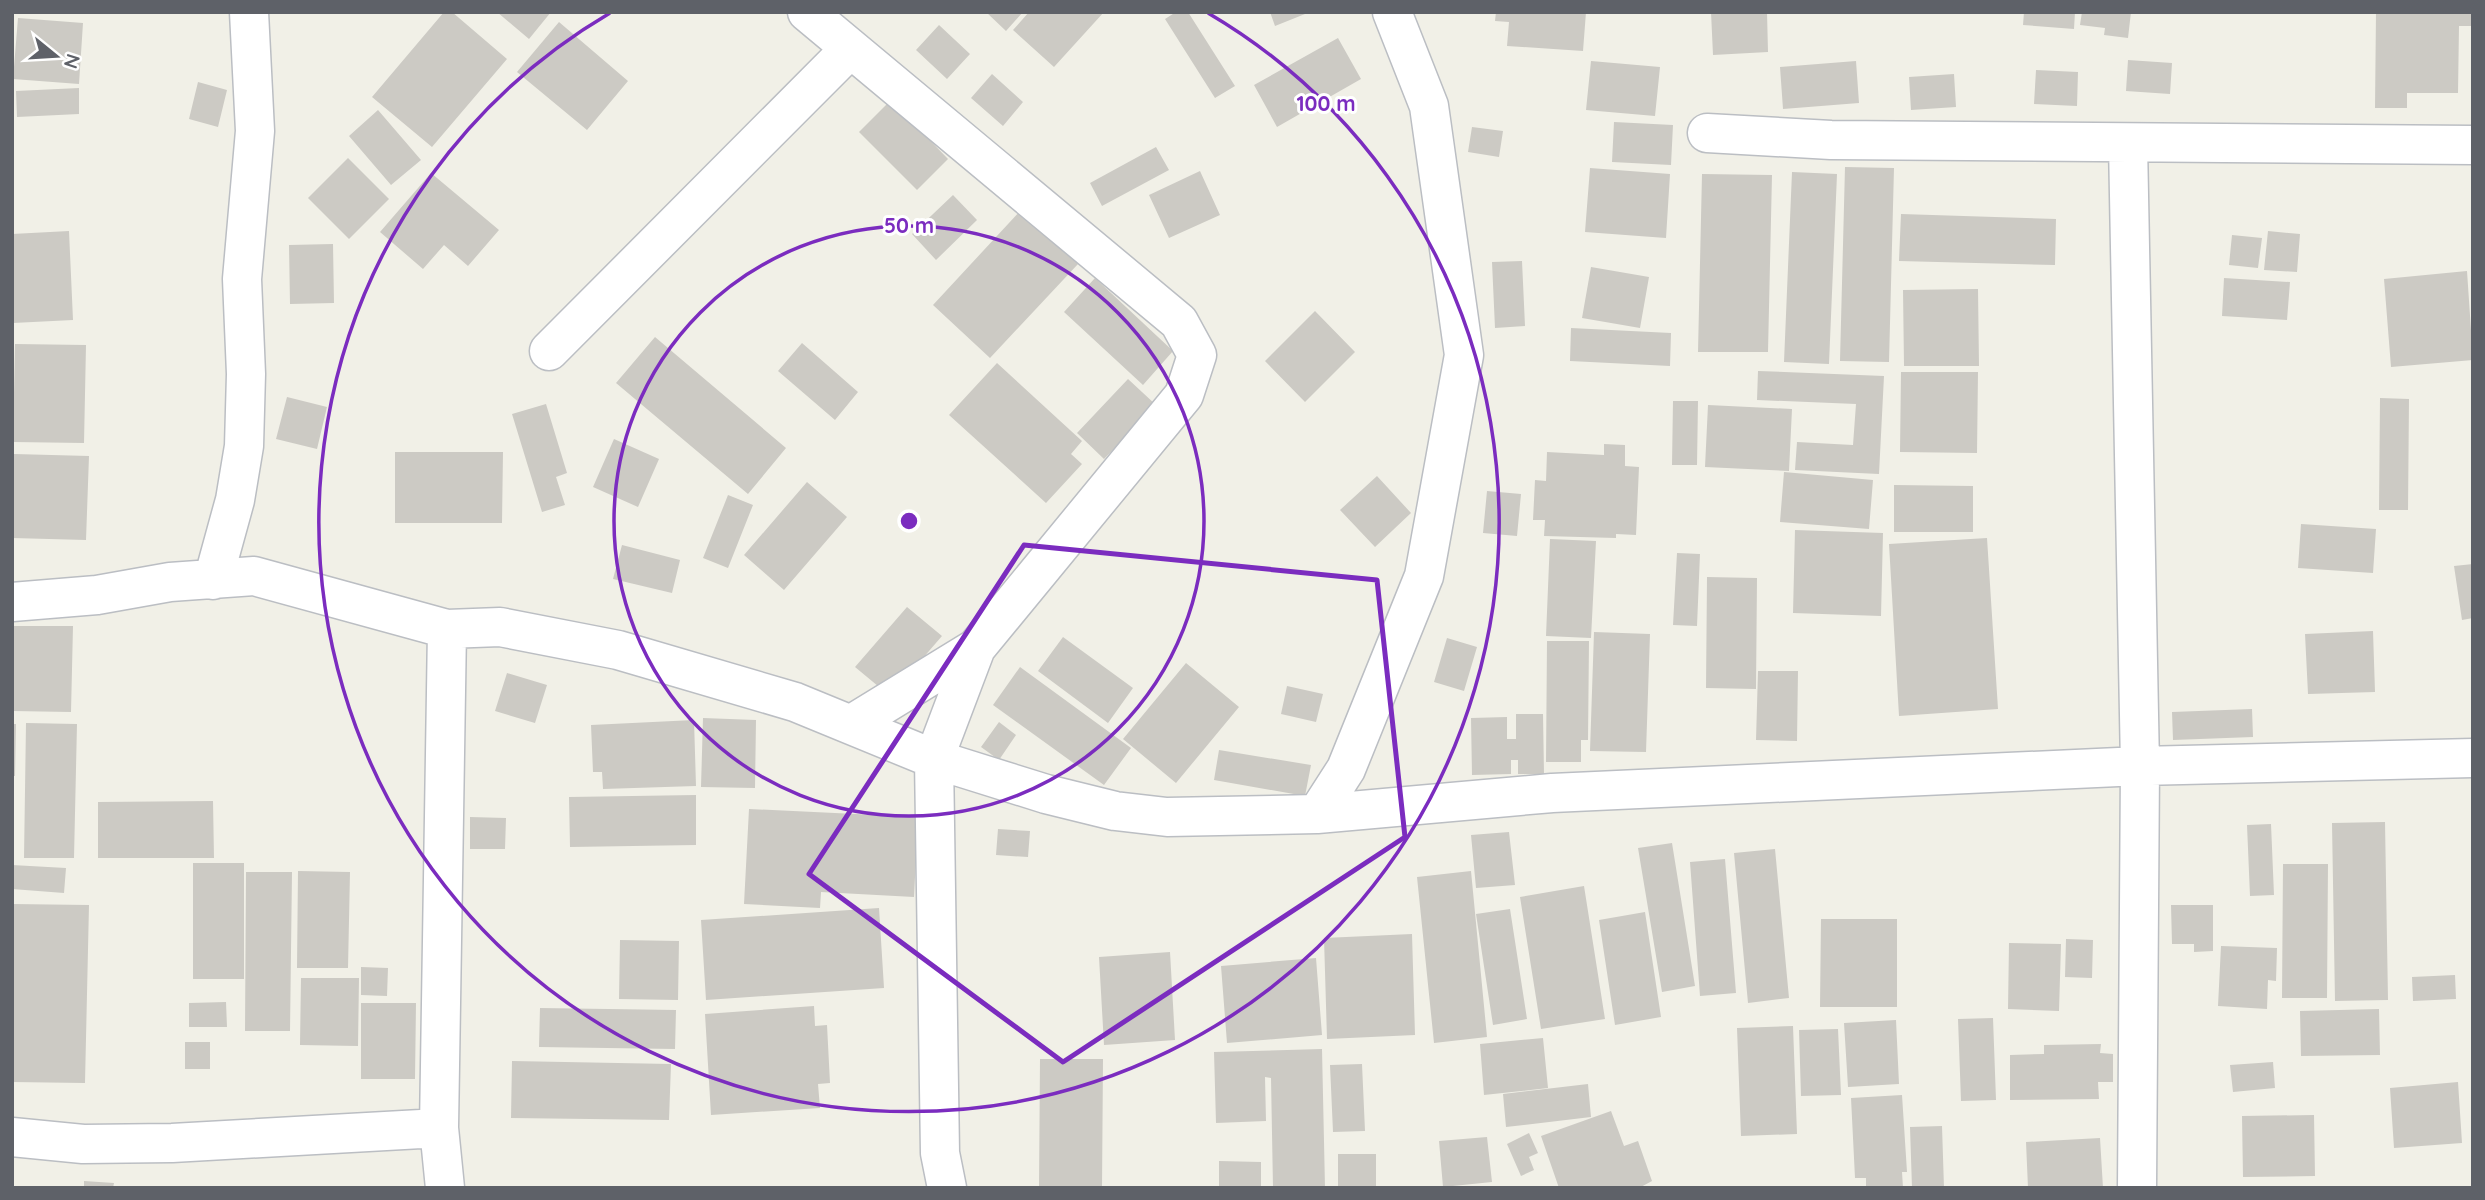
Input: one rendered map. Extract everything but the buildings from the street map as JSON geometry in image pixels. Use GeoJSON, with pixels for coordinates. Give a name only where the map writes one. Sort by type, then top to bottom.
{"type":"FeatureCollection","features":[{"type":"Feature","properties":{"kind":"street"},"geometry":{"type":"LineString","coordinates":[[213,580],[235,500],[244,446],[246,374],[242,279],[256,131],[249,12]]}},
{"type":"Feature","properties":{"kind":"street"},"geometry":{"type":"LineString","coordinates":[[807,12],[849,50],[1179,322],[1197,355],[1184,395],[976,648],[933,759],[940,1153],[947,1188]]}},
{"type":"Feature","properties":{"kind":"street"},"geometry":{"type":"LineString","coordinates":[[1317,814],[1346,769],[1424,576],[1464,355],[1429,106],[1392,12]]}},
{"type":"Feature","properties":{"kind":"street"},"geometry":{"type":"LineString","coordinates":[[549,351],[849,50]]}},
{"type":"Feature","properties":{"kind":"street"},"geometry":{"type":"LineString","coordinates":[[1707,133],[1831,140],[2473,145]]}},
{"type":"Feature","properties":{"kind":"street"},"geometry":{"type":"LineString","coordinates":[[2128,143],[2140,766],[2137,1188]]}},
{"type":"Feature","properties":{"kind":"street"},"geometry":{"type":"LineString","coordinates":[[12,602],[97,595],[170,582],[254,576],[447,629],[500,626],[618,650],[713,675],[852,724],[933,759],[1046,794],[1115,811],[1167,817],[1317,814],[1552,793],[2140,766],[2473,758]]}},
{"type":"Feature","properties":{"kind":"street"},"geometry":{"type":"LineString","coordinates":[[445,1188],[439,1128],[447,629]]}},
{"type":"Feature","properties":{"kind":"street"},"geometry":{"type":"LineString","coordinates":[[852,724],[976,648]]}},
{"type":"Feature","properties":{"kind":"street"},"geometry":{"type":"LineString","coordinates":[[12,1137],[83,1144],[172,1143],[439,1128]]}},
{"type":"Feature","properties":{"kind":"highlighted area"},"geometry":{"type":"Polygon","coordinates":[[[1024,545],[1377,580],[1405,837],[1063,1062],[809,874],[1024,545]]]}}]}
